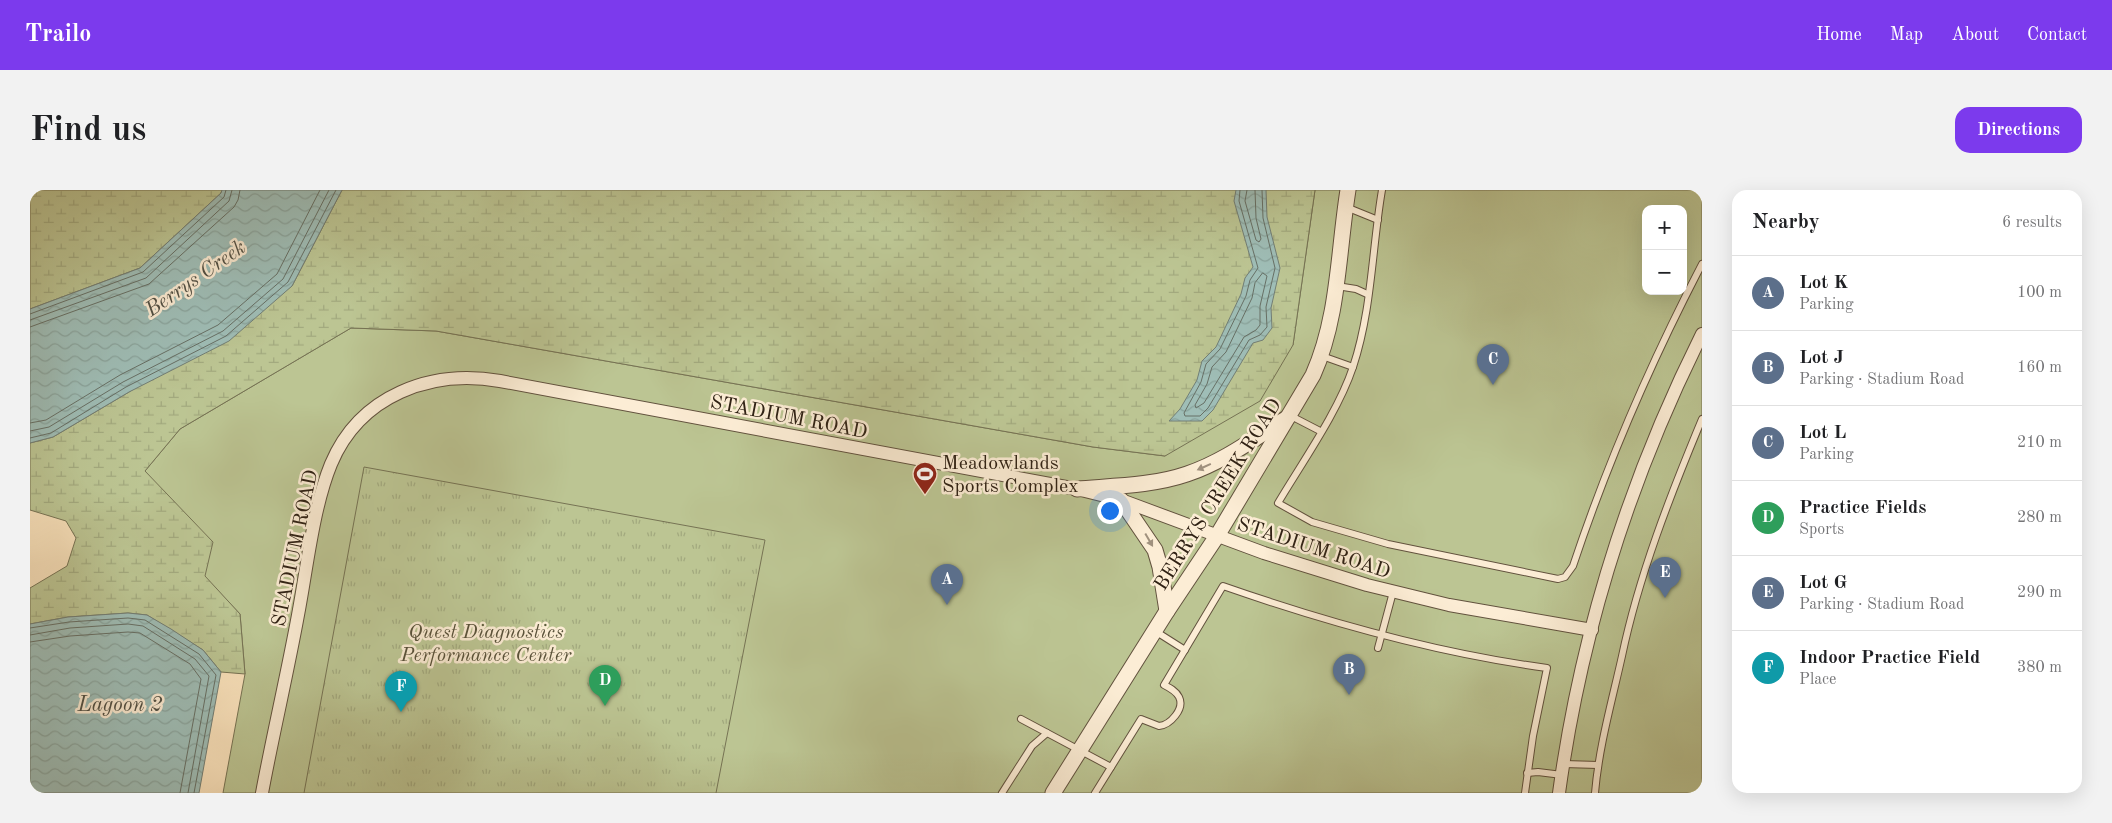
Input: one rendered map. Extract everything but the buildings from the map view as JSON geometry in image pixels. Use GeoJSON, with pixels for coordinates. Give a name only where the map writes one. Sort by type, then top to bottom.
{"type":"FeatureCollection","features":[{"type":"Feature","properties":{"kind":"street","name":"BERRYS CREEK ROAD"},"geometry":{"type":"LineString","coordinates":[[1053,793],[1291,416],[1322,356],[1336,286],[1348,190]]}},
{"type":"Feature","properties":{"kind":"street"},"geometry":{"type":"LineString","coordinates":[[1559,793],[1576,696],[1592,630],[1630,501],[1667,408],[1702,334]]}},
{"type":"Feature","properties":{"kind":"street","name":"STADIUM ROAD"},"geometry":{"type":"LineString","coordinates":[[262,793],[326,476],[337,452],[356,426],[375,408],[407,389],[451,377],[486,378],[1077,489],[1121,500],[1312,569],[1393,592],[1474,610],[1592,630]]}},
{"type":"Feature","properties":{"kind":"street"},"geometry":{"type":"LineString","coordinates":[[1077,489],[1146,483],[1188,474],[1228,455],[1291,416]]}},
{"type":"Feature","properties":{"kind":"street"},"geometry":{"type":"LineString","coordinates":[[1121,500],[1155,550],[1160,567],[1167,611]]}},
{"type":"Feature","properties":{"kind":"lane"},"geometry":{"type":"LineString","coordinates":[[1382,190],[1362,331],[1353,367],[1339,399],[1278,504],[1312,522],[1388,544],[1489,567],[1558,579],[1566,577],[1574,566],[1620,438],[1664,336],[1702,264]]}},
{"type":"Feature","properties":{"kind":"lane"},"geometry":{"type":"LineString","coordinates":[[1345,207],[1378,220]]}},
{"type":"Feature","properties":{"kind":"lane"},"geometry":{"type":"LineString","coordinates":[[1336,286],[1356,288],[1367,294]]}},
{"type":"Feature","properties":{"kind":"lane"},"geometry":{"type":"LineString","coordinates":[[1322,356],[1353,367]]}},
{"type":"Feature","properties":{"kind":"lane"},"geometry":{"type":"LineString","coordinates":[[1291,416],[1320,431]]}},
{"type":"Feature","properties":{"kind":"lane"},"geometry":{"type":"LineString","coordinates":[[1595,793],[1598,765],[1624,638],[1658,533],[1702,419]]}},
{"type":"Feature","properties":{"kind":"lane"},"geometry":{"type":"LineString","coordinates":[[1095,793],[1141,719],[1159,726],[1168,724],[1176,714],[1180,706],[1180,698],[1174,691],[1164,685],[1224,586],[1295,611],[1381,635],[1487,659],[1547,668],[1524,793]]}},
{"type":"Feature","properties":{"kind":"lane"},"geometry":{"type":"LineString","coordinates":[[1378,648],[1393,592]]}},
{"type":"Feature","properties":{"kind":"lane"},"geometry":{"type":"LineString","coordinates":[[1155,631],[1185,650]]}},
{"type":"Feature","properties":{"kind":"lane"},"geometry":{"type":"LineString","coordinates":[[1021,719],[1111,767]]}},
{"type":"Feature","properties":{"kind":"lane"},"geometry":{"type":"LineString","coordinates":[[1002,793],[1032,746],[1047,733]]}},
{"type":"Feature","properties":{"kind":"lane"},"geometry":{"type":"LineString","coordinates":[[1527,773],[1598,765]]}},
{"type":"Feature","properties":{"kind":"green space"},"geometry":{"type":"Polygon","coordinates":[[[30,190],[222,190],[140,268],[30,309],[30,190]]]}},
{"type":"Feature","properties":{"kind":"green space"},"geometry":{"type":"Polygon","coordinates":[[[342,190],[1315,190],[1293,345],[1260,401],[1165,456],[1093,447],[436,331],[351,328],[180,429],[145,471],[213,542],[205,576],[240,614],[245,674],[221,672],[203,650],[147,615],[128,613],[68,617],[30,624],[30,588],[67,566],[76,538],[66,521],[30,510],[30,443],[53,437],[129,392],[292,286],[342,190]]]}},
{"type":"Feature","properties":{"kind":"green space","name":"Meadowlands Sports Complex"},"geometry":{"type":"Polygon","coordinates":[[[1315,190],[1702,190],[1702,793],[223,793],[245,674],[240,614],[150,519],[145,471],[180,429],[351,328],[436,331],[1093,447],[1165,456],[1293,345],[1315,190]]]}},
{"type":"Feature","properties":{"kind":"green space","name":"Quest Diagnostics Performance Center"},"geometry":{"type":"Polygon","coordinates":[[[364,467],[765,540],[716,793],[304,793],[364,467]]]}},
{"type":"Feature","properties":{"kind":"water","name":"Berrys Creek"},"geometry":{"type":"Polygon","coordinates":[[[222,190],[342,190],[292,286],[229,341],[129,392],[53,437],[30,443],[30,309],[140,268],[222,190]]]}},
{"type":"Feature","properties":{"kind":"water"},"geometry":{"type":"Polygon","coordinates":[[[1236,190],[1266,190],[1267,217],[1280,268],[1271,308],[1272,328],[1263,340],[1253,343],[1213,410],[1202,421],[1169,421],[1180,409],[1197,380],[1202,361],[1216,347],[1241,294],[1245,278],[1253,267],[1234,201],[1236,190]]]}},
{"type":"Feature","properties":{"kind":"water","name":"Lagoon 2"},"geometry":{"type":"Polygon","coordinates":[[[128,613],[147,615],[171,629],[203,650],[221,672],[199,793],[30,793],[30,624],[68,617],[128,613]]]}},
{"type":"Feature","properties":{"kind":"place","name":"Lot L"},"geometry":{"type":"Point","coordinates":[1493,385]}},
{"type":"Feature","properties":{"kind":"place","name":"Meadowlands Sports Complex"},"geometry":{"type":"Point","coordinates":[925,495]}},
{"type":"Feature","properties":{"kind":"place","name":"Lot G"},"geometry":{"type":"Point","coordinates":[1665,598]}},
{"type":"Feature","properties":{"kind":"place","name":"Lot K"},"geometry":{"type":"Point","coordinates":[947,605]}},
{"type":"Feature","properties":{"kind":"place","name":"Lot J"},"geometry":{"type":"Point","coordinates":[1349,695]}},
{"type":"Feature","properties":{"kind":"place","name":"Practice Fields"},"geometry":{"type":"Point","coordinates":[605,706]}},
{"type":"Feature","properties":{"kind":"place","name":"Indoor Practice Field"},"geometry":{"type":"Point","coordinates":[401,712]}}]}
